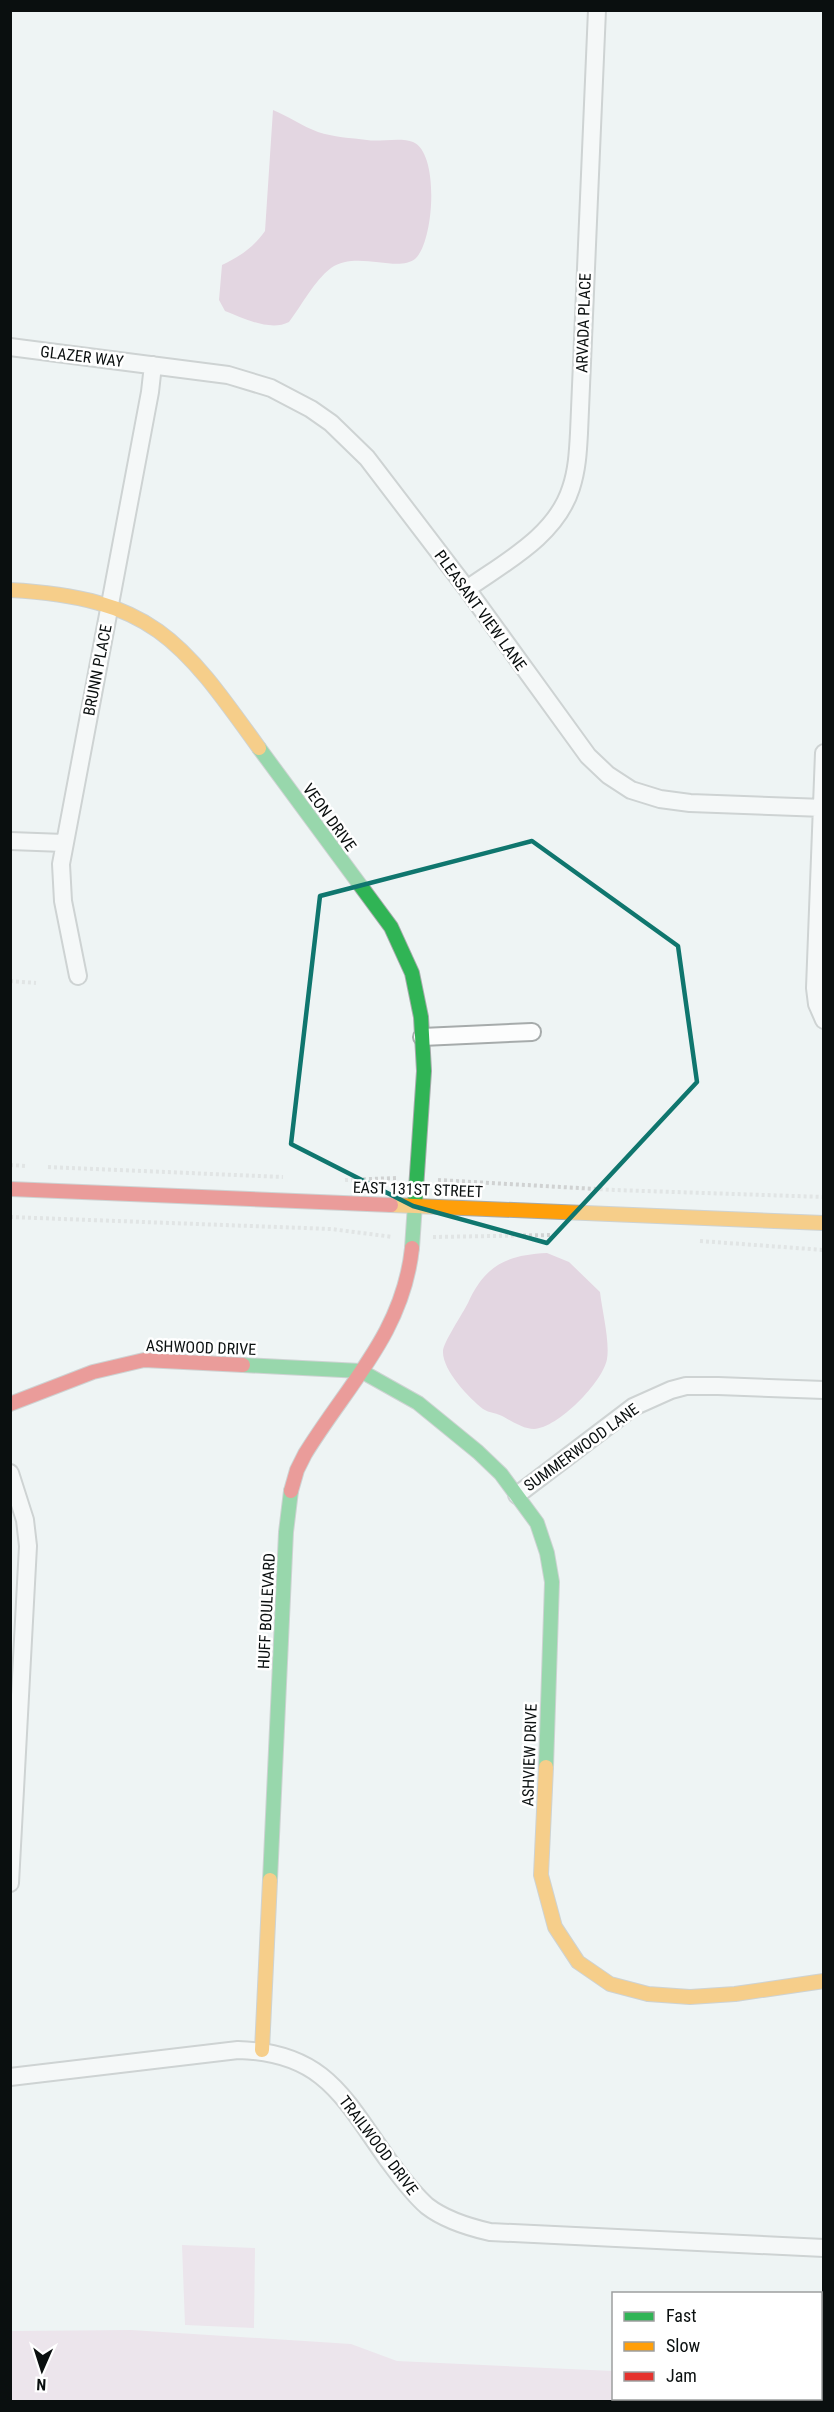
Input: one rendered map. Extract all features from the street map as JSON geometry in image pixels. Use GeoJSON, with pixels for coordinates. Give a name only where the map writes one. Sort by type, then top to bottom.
{"type":"FeatureCollection","features":[{"type":"Feature","properties":{"kind":"street","name":"ARVADA PLACE"},"geometry":{"type":"LineString","coordinates":[[467,589],[526,547],[547,528],[570,490],[575,472],[579,433],[597,10]]}},
{"type":"Feature","properties":{"kind":"street","name":"GLAZER WAY"},"geometry":{"type":"LineString","coordinates":[[10,347],[153,365]]}},
{"type":"Feature","properties":{"kind":"street","name":"PLEASANT VIEW LANE"},"geometry":{"type":"LineString","coordinates":[[153,365],[228,375],[271,388],[312,409],[331,423],[367,458],[467,589],[588,756],[608,775],[631,790],[660,799],[690,803],[822,808]]}},
{"type":"Feature","properties":{"kind":"street","name":"BRUNN PLACE"},"geometry":{"type":"LineString","coordinates":[[78,976],[63,901],[61,864],[147,410],[153,365]]}},
{"type":"Feature","properties":{"kind":"street","name":"VEON DRIVE"},"geometry":{"type":"LineString","coordinates":[[10,590],[71,594],[109,606],[146,621],[178,645],[195,663],[391,927],[407,957],[412,973],[422,1037],[423,1077],[416,1206]]}},
{"type":"Feature","properties":{"kind":"street"},"geometry":{"type":"LineString","coordinates":[[824,753],[815,988],[817,1004],[824,1020]]}},
{"type":"Feature","properties":{"kind":"street"},"geometry":{"type":"LineString","coordinates":[[10,841],[64,843]]}},
{"type":"Feature","properties":{"kind":"street"},"geometry":{"type":"LineString","coordinates":[[422,1037],[532,1032]]}},
{"type":"Feature","properties":{"kind":"street","name":"EAST 131ST STREET"},"geometry":{"type":"LineString","coordinates":[[10,1189],[824,1223]]}},
{"type":"Feature","properties":{"kind":"street","name":"HUFF BOULEVARD"},"geometry":{"type":"LineString","coordinates":[[262,2050],[289,1499],[297,1468],[327,1417],[361,1371],[394,1318],[405,1292],[412,1260],[416,1206]]}},
{"type":"Feature","properties":{"kind":"street","name":"ASHWOOD DRIVE"},"geometry":{"type":"LineString","coordinates":[[10,1404],[92,1372],[144,1360],[361,1371]]}},
{"type":"Feature","properties":{"kind":"street","name":"ASHVIEW DRIVE"},"geometry":{"type":"LineString","coordinates":[[361,1371],[418,1403],[478,1452],[501,1474],[537,1523],[547,1553],[552,1582],[541,1875],[544,1898],[551,1919],[562,1938],[585,1968],[608,1983],[649,1996],[690,1998],[823,1981]]}},
{"type":"Feature","properties":{"kind":"street","name":"SUMMERWOOD LANE"},"geometry":{"type":"LineString","coordinates":[[517,1495],[633,1407],[671,1390],[686,1386],[718,1386],[824,1390]]}},
{"type":"Feature","properties":{"kind":"street"},"geometry":{"type":"LineString","coordinates":[[10,1473],[25,1520],[28,1546],[10,1883]]}},
{"type":"Feature","properties":{"kind":"street"},"geometry":{"type":"LineString","coordinates":[[823,1981],[824,1968]]}},
{"type":"Feature","properties":{"kind":"street","name":"TRAILWOOD DRIVE"},"geometry":{"type":"LineString","coordinates":[[10,2077],[238,2050],[262,2050],[280,2054],[321,2074],[342,2095],[411,2191],[428,2206],[467,2226],[490,2232],[824,2248]]}},
{"type":"Feature","properties":{"kind":"path"},"geometry":{"type":"LineString","coordinates":[[10,981],[36,984]]}},
{"type":"Feature","properties":{"kind":"highlighted area"},"geometry":{"type":"Polygon","coordinates":[[[532,841],[678,946],[697,1082],[547,1243],[413,1206],[291,1144],[320,896],[532,841]]]}},
{"type":"Feature","properties":{"kind":"shaded area"},"geometry":{"type":"Polygon","coordinates":[[[273,110],[312,130],[330,135],[413,142],[422,150],[431,180],[430,218],[421,250],[415,259],[398,264],[364,261],[341,263],[331,268],[319,280],[289,322],[282,325],[265,325],[225,311],[219,300],[222,265],[246,251],[265,231],[273,110]]]}},
{"type":"Feature","properties":{"kind":"shaded area"},"geometry":{"type":"Polygon","coordinates":[[[547,1253],[569,1262],[600,1292],[608,1352],[604,1369],[578,1402],[555,1421],[544,1427],[530,1429],[485,1410],[477,1404],[452,1375],[447,1367],[443,1351],[475,1290],[490,1271],[499,1264],[520,1256],[547,1253]]]}},
{"type":"Feature","properties":{"kind":"shaded area"},"geometry":{"type":"Polygon","coordinates":[[[182,2245],[255,2248],[254,2328],[185,2325],[182,2245]]]}},
{"type":"Feature","properties":{"kind":"shaded area"},"geometry":{"type":"Polygon","coordinates":[[[131,2330],[351,2344],[397,2361],[612,2371],[612,2400],[822,2400],[823,2380],[823,2401],[11,2401],[11,2331],[131,2330]]]}},
{"type":"Feature","properties":{"kind":"traffic: fast"},"geometry":{"type":"LineString","coordinates":[[259,748],[391,927],[412,973],[421,1017],[424,1071],[412,1248]]}},
{"type":"Feature","properties":{"kind":"traffic: fast"},"geometry":{"type":"LineString","coordinates":[[243,1365],[361,1371],[418,1403],[501,1474],[537,1523],[547,1553],[552,1582],[546,1767]]}},
{"type":"Feature","properties":{"kind":"traffic: fast"},"geometry":{"type":"LineString","coordinates":[[270,1880],[286,1532],[291,1491]]}},
{"type":"Feature","properties":{"kind":"traffic: slow"},"geometry":{"type":"LineString","coordinates":[[10,590],[58,595],[98,603],[131,615],[158,631],[183,652],[207,678],[259,748]]}},
{"type":"Feature","properties":{"kind":"traffic: slow"},"geometry":{"type":"LineString","coordinates":[[391,1205],[824,1223]]}},
{"type":"Feature","properties":{"kind":"traffic: slow"},"geometry":{"type":"LineString","coordinates":[[546,1767],[541,1875],[555,1927],[578,1962],[610,1984],[648,1994],[690,1997],[735,1994],[824,1981]]}},
{"type":"Feature","properties":{"kind":"traffic: slow"},"geometry":{"type":"LineString","coordinates":[[262,2050],[270,1880]]}},
{"type":"Feature","properties":{"kind":"traffic: jam"},"geometry":{"type":"LineString","coordinates":[[10,1189],[391,1205]]}},
{"type":"Feature","properties":{"kind":"traffic: jam"},"geometry":{"type":"LineString","coordinates":[[291,1491],[297,1470],[305,1454],[386,1332],[407,1278],[412,1248]]}},
{"type":"Feature","properties":{"kind":"traffic: jam"},"geometry":{"type":"LineString","coordinates":[[10,1404],[93,1372],[144,1360],[243,1365]]}}]}
